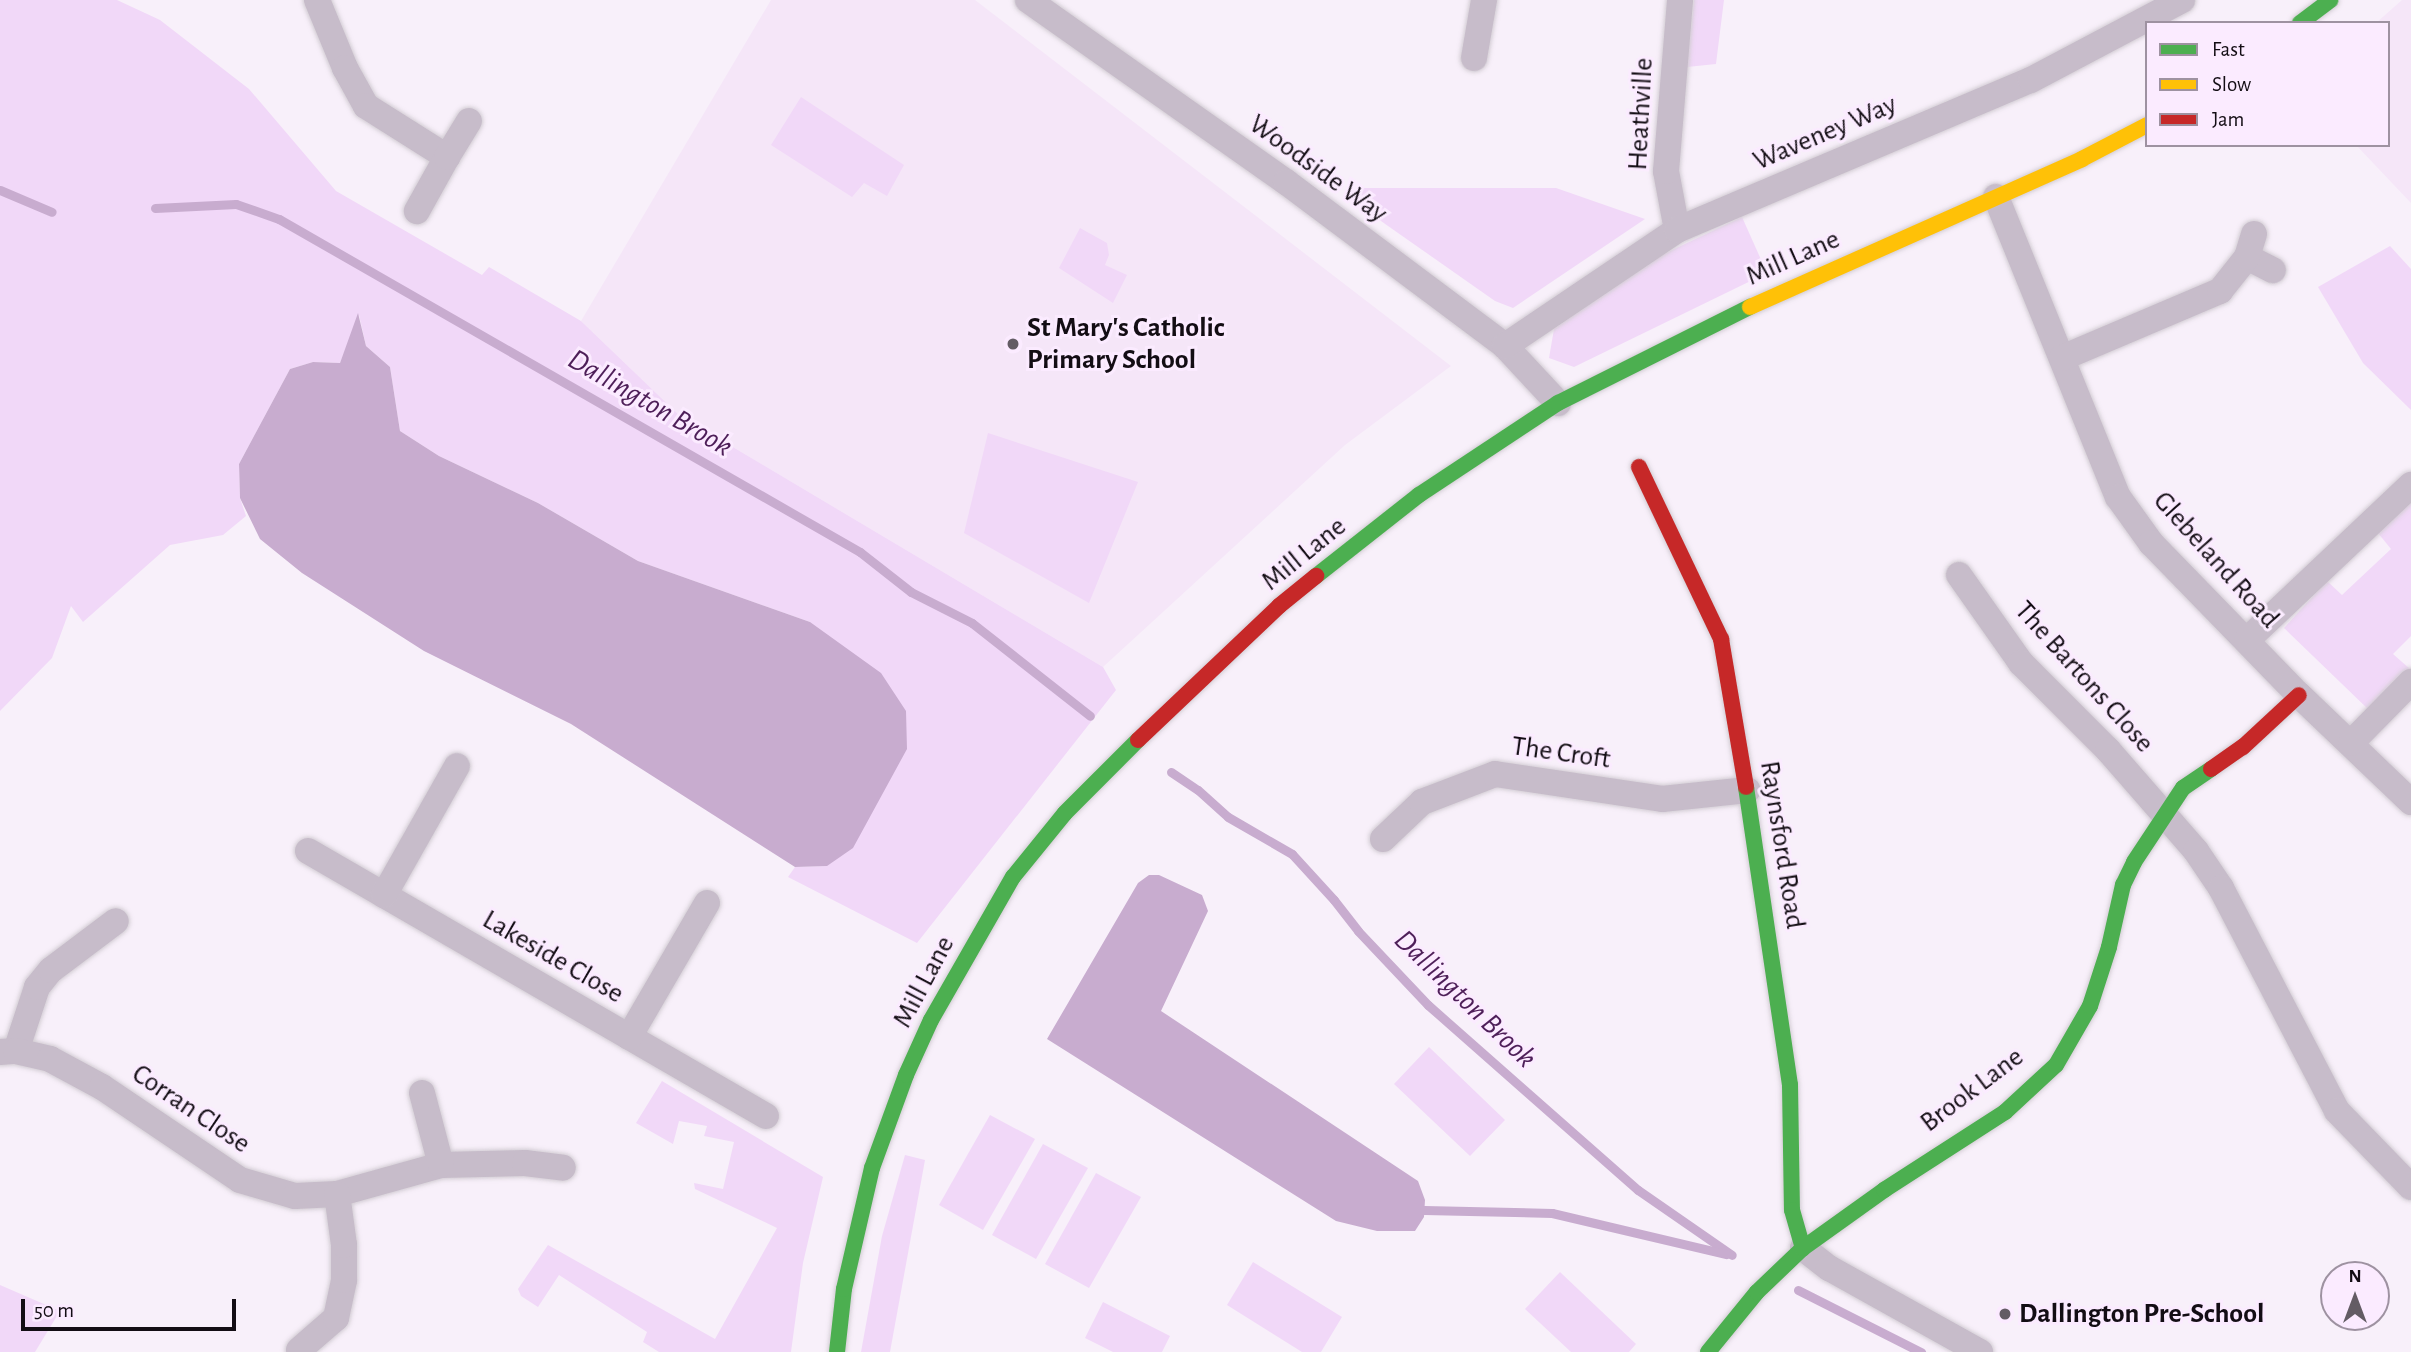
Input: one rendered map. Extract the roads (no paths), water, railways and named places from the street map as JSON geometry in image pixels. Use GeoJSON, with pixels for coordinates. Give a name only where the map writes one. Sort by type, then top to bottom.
{"type":"FeatureCollection","features":[{"type":"Feature","properties":{"kind":"street"},"geometry":{"type":"LineString","coordinates":[[317,0],[345,68],[366,106],[447,157]]}},
{"type":"Feature","properties":{"kind":"street","name":"Woodside Way"},"geometry":{"type":"LineString","coordinates":[[1028,0],[1286,182],[1505,346],[1558,403]]}},
{"type":"Feature","properties":{"kind":"street"},"geometry":{"type":"LineString","coordinates":[[1474,58],[1484,0]]}},
{"type":"Feature","properties":{"kind":"street","name":"Heathville"},"geometry":{"type":"LineString","coordinates":[[1677,230],[1666,171],[1681,0]]}},
{"type":"Feature","properties":{"kind":"street","name":"Waveney Way"},"geometry":{"type":"LineString","coordinates":[[1505,346],[1677,230],[2031,80],[2182,0]]}},
{"type":"Feature","properties":{"kind":"street"},"geometry":{"type":"LineString","coordinates":[[2303,21],[2330,0]]}},
{"type":"Feature","properties":{"kind":"street"},"geometry":{"type":"LineString","coordinates":[[417,211],[469,121]]}},
{"type":"Feature","properties":{"kind":"street","name":"Mill Lane"},"geometry":{"type":"LineString","coordinates":[[837,1352],[844,1289],[859,1215],[888,1121],[931,1020],[1013,877],[1065,813],[1152,726],[1279,607],[1419,495],[1558,403],[1723,319],[2082,159],[2145,126]]}},
{"type":"Feature","properties":{"kind":"street","name":"Glebeland Road"},"geometry":{"type":"LineString","coordinates":[[1996,197],[2118,497],[2151,542],[2299,695],[2411,802]]}},
{"type":"Feature","properties":{"kind":"street"},"geometry":{"type":"LineString","coordinates":[[2062,358],[2220,290],[2250,246],[2273,270]]}},
{"type":"Feature","properties":{"kind":"street","name":"Raynsford Road"},"geometry":{"type":"LineString","coordinates":[[1639,467],[1721,639],[1748,790],[1790,1085],[1792,1210],[1803,1248]]}},
{"type":"Feature","properties":{"kind":"street"},"geometry":{"type":"LineString","coordinates":[[2247,640],[2411,485]]}},
{"type":"Feature","properties":{"kind":"street","name":"The Bartons Close"},"geometry":{"type":"LineString","coordinates":[[1959,575],[2021,663],[2108,750],[2166,818]]}},
{"type":"Feature","properties":{"kind":"street"},"geometry":{"type":"LineString","coordinates":[[2351,743],[2411,682]]}},
{"type":"Feature","properties":{"kind":"street","name":"Brook Lane"},"geometry":{"type":"LineString","coordinates":[[1708,1352],[1757,1292],[1803,1248],[1884,1190],[2005,1112],[2030,1092],[2056,1065],[2090,1006],[2101,975],[2123,885],[2134,862],[2166,818],[2183,788],[2196,776],[2243,747],[2299,695]]}},
{"type":"Feature","properties":{"kind":"street"},"geometry":{"type":"LineString","coordinates":[[384,895],[457,766]]}},
{"type":"Feature","properties":{"kind":"street","name":"The Croft"},"geometry":{"type":"LineString","coordinates":[[1383,839],[1422,802],[1495,774],[1662,799],[1748,790]]}},
{"type":"Feature","properties":{"kind":"street"},"geometry":{"type":"LineString","coordinates":[[2166,818],[2196,851],[2221,888],[2337,1111],[2411,1187]]}},
{"type":"Feature","properties":{"kind":"street","name":"Lakeside Close"},"geometry":{"type":"LineString","coordinates":[[308,851],[766,1116]]}},
{"type":"Feature","properties":{"kind":"street"},"geometry":{"type":"LineString","coordinates":[[629,1037],[707,903]]}},
{"type":"Feature","properties":{"kind":"street","name":"Corran Close"},"geometry":{"type":"LineString","coordinates":[[116,921],[51,970],[37,987],[8,1052],[50,1059],[102,1087],[240,1180],[295,1196],[337,1194],[441,1165],[525,1163],[563,1168]]}},
{"type":"Feature","properties":{"kind":"street"},"geometry":{"type":"LineString","coordinates":[[422,1093],[441,1165]]}},
{"type":"Feature","properties":{"kind":"street"},"geometry":{"type":"LineString","coordinates":[[299,1350],[336,1318],[344,1280],[337,1194]]}},
{"type":"Feature","properties":{"kind":"street"},"geometry":{"type":"LineString","coordinates":[[1803,1248],[1829,1268],[1980,1352]]}},
{"type":"Feature","properties":{"kind":"waterway","name":"Dallington Brook"},"geometry":{"type":"LineString","coordinates":[[0,190],[52,212]]}},
{"type":"Feature","properties":{"kind":"waterway","name":"Dallington Brook"},"geometry":{"type":"LineString","coordinates":[[155,208],[236,204],[279,219],[860,552],[911,592],[972,623],[1090,716]]}},
{"type":"Feature","properties":{"kind":"waterway","name":"Dallington Brook"},"geometry":{"type":"LineString","coordinates":[[1171,772],[1198,790],[1228,817],[1292,854],[1358,931],[1428,1005],[1638,1190],[1732,1255]]}},
{"type":"Feature","properties":{"kind":"waterway"},"geometry":{"type":"LineString","coordinates":[[1424,1210],[1552,1213],[1726,1254]]}},
{"type":"Feature","properties":{"kind":"waterway","name":"Dallington Brook"},"geometry":{"type":"LineString","coordinates":[[1798,1290],[1921,1352]]}},
{"type":"Feature","properties":{"kind":"place","name":"St Mary's Catholic Primary School"},"geometry":{"type":"Point","coordinates":[1013,344]}},
{"type":"Feature","properties":{"kind":"place","name":"Dallington Pre-School"},"geometry":{"type":"Point","coordinates":[2005,1314]}}]}
